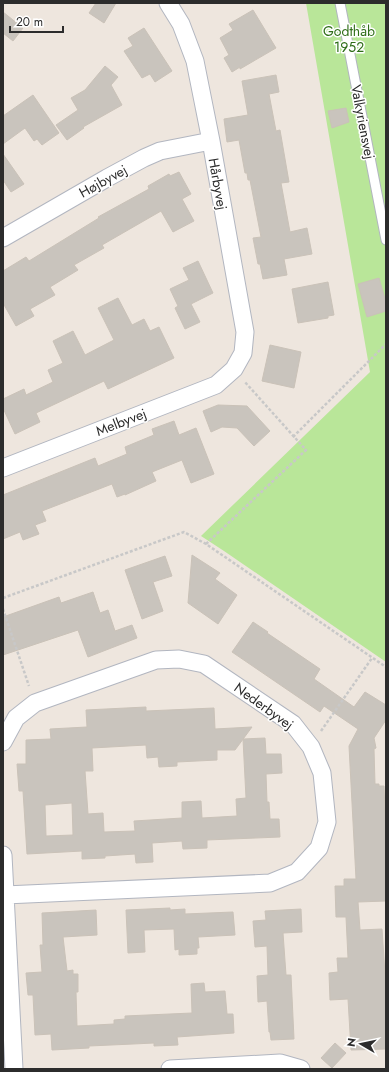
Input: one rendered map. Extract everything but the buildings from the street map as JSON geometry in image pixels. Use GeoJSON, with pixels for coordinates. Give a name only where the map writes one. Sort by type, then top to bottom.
{"type":"FeatureCollection","features":[{"type":"Feature","properties":{"kind":"street","name":"Hårbyvej"},"geometry":{"type":"LineString","coordinates":[[168,3],[181,24],[195,60],[211,141],[245,332],[243,353],[234,369]]}},
{"type":"Feature","properties":{"kind":"street","name":"Højbyvej"},"geometry":{"type":"LineString","coordinates":[[3,238],[144,158],[160,151],[211,141]]}},
{"type":"Feature","properties":{"kind":"street","name":"Melbyvej"},"geometry":{"type":"LineString","coordinates":[[3,468],[216,385],[234,369]]}},
{"type":"Feature","properties":{"kind":"street","name":"Nederbyvej"},"geometry":{"type":"LineString","coordinates":[[3,742],[16,718],[35,703],[156,660],[179,658],[204,664],[293,724],[310,746],[322,772],[327,822],[320,848],[297,872],[270,883],[5,895]]}},
{"type":"Feature","properties":{"kind":"street"},"geometry":{"type":"LineString","coordinates":[[3,855],[14,1069]]}},
{"type":"Feature","properties":{"kind":"street"},"geometry":{"type":"LineString","coordinates":[[170,1069],[280,1064],[301,1069]]}},
{"type":"Feature","properties":{"kind":"lane","name":"Valkyriensvej"},"geometry":{"type":"LineString","coordinates":[[340,3],[386,240]]}},
{"type":"Feature","properties":{"kind":"path"},"geometry":{"type":"LineString","coordinates":[[293,436],[386,344]]}},
{"type":"Feature","properties":{"kind":"path"},"geometry":{"type":"LineString","coordinates":[[206,544],[306,450],[234,369]]}},
{"type":"Feature","properties":{"kind":"path"},"geometry":{"type":"LineString","coordinates":[[3,598],[184,532],[206,544],[386,668]]}},
{"type":"Feature","properties":{"kind":"path"},"geometry":{"type":"LineString","coordinates":[[3,609],[35,703]]}},
{"type":"Feature","properties":{"kind":"path"},"geometry":{"type":"LineString","coordinates":[[310,746],[372,658]]}},
{"type":"Feature","properties":{"kind":"green space","name":"Godthåb 1952"},"geometry":{"type":"Polygon","coordinates":[[[306,3],[386,3],[386,662],[201,536],[370,372],[306,3]]]}}]}
